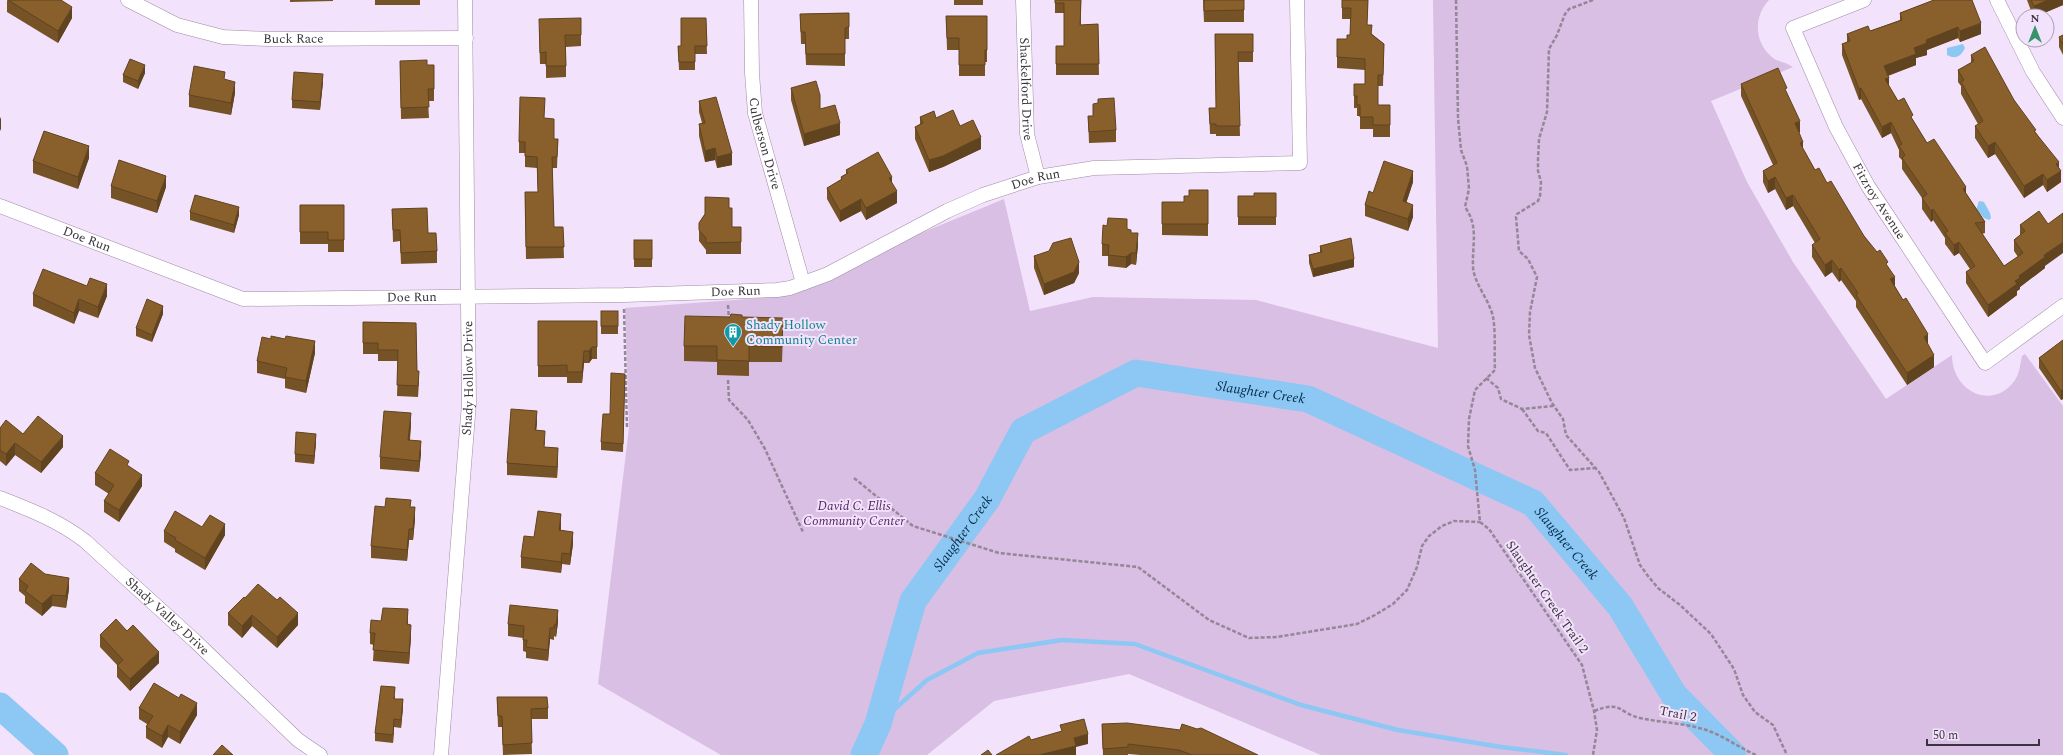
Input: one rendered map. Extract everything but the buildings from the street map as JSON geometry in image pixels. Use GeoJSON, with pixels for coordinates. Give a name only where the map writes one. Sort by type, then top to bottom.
{"type":"FeatureCollection","features":[{"type":"Feature","properties":{"kind":"street","name":"Buck Race"},"geometry":{"type":"LineString","coordinates":[[130,0],[176,25],[223,37],[268,39],[466,38]]}},
{"type":"Feature","properties":{"kind":"street","name":"Shady Hollow Drive"},"geometry":{"type":"LineString","coordinates":[[441,755],[469,403],[465,0]]}},
{"type":"Feature","properties":{"kind":"street","name":"Culberson Drive"},"geometry":{"type":"LineString","coordinates":[[751,0],[752,73],[755,113],[802,283]]}},
{"type":"Feature","properties":{"kind":"street","name":"Shackelford Drive"},"geometry":{"type":"LineString","coordinates":[[1023,0],[1027,134],[1038,177]]}},
{"type":"Feature","properties":{"kind":"street","name":"Doe Run"},"geometry":{"type":"LineString","coordinates":[[0,206],[243,299],[624,295],[777,290],[802,283],[849,265],[947,211],[984,195],[1038,177],[1094,168],[1300,163],[1297,0]]}},
{"type":"Feature","properties":{"kind":"street","name":"Fitzroy Avenue"},"geometry":{"type":"LineString","coordinates":[[1864,0],[1793,28],[1836,127],[1868,186],[1985,362],[2063,306]]}},
{"type":"Feature","properties":{"kind":"street"},"geometry":{"type":"LineString","coordinates":[[1998,0],[2033,72],[2063,118]]}},
{"type":"Feature","properties":{"kind":"street","name":"Shady Valley Drive"},"geometry":{"type":"LineString","coordinates":[[0,498],[39,513],[68,528],[85,541],[195,641],[298,740],[320,755]]}},
{"type":"Feature","properties":{"kind":"path"},"geometry":{"type":"LineString","coordinates":[[854,478],[913,526],[999,553],[1138,567],[1209,620],[1249,638],[1277,637],[1358,624],[1393,604],[1407,590],[1417,567],[1422,546],[1429,536],[1442,526],[1454,521],[1480,522],[1477,485],[1468,446],[1469,418],[1475,390],[1494,370],[1493,317],[1472,268],[1475,243],[1471,215],[1465,207],[1469,189],[1467,166],[1461,150],[1458,118],[1456,0]]}},
{"type":"Feature","properties":{"kind":"path"},"geometry":{"type":"LineString","coordinates":[[1593,0],[1569,8],[1549,49],[1547,112],[1540,139],[1538,160],[1538,172],[1541,182],[1540,196],[1538,201],[1517,214],[1516,217],[1519,251],[1528,259],[1537,277],[1530,312],[1529,335],[1535,368],[1554,406],[1563,419],[1566,435],[1599,472],[1624,518],[1640,565],[1658,588],[1680,605],[1711,634],[1734,669],[1743,695],[1755,712],[1772,725],[1787,755]]}},
{"type":"Feature","properties":{"kind":"path"},"geometry":{"type":"LineString","coordinates":[[728,292],[729,323]]}},
{"type":"Feature","properties":{"kind":"path"},"geometry":{"type":"LineString","coordinates":[[624,295],[627,428]]}},
{"type":"Feature","properties":{"kind":"path"},"geometry":{"type":"LineString","coordinates":[[773,325],[795,326]]}},
{"type":"Feature","properties":{"kind":"path"},"geometry":{"type":"LineString","coordinates":[[1486,378],[1498,388],[1501,399],[1522,409],[1538,431],[1546,433],[1570,470],[1595,468]]}},
{"type":"Feature","properties":{"kind":"path"},"geometry":{"type":"LineString","coordinates":[[728,380],[729,400],[748,420],[765,449],[803,532]]}},
{"type":"Feature","properties":{"kind":"path"},"geometry":{"type":"LineString","coordinates":[[1522,409],[1554,406]]}},
{"type":"Feature","properties":{"kind":"path","name":"Slaughter Creek Trail 2"},"geometry":{"type":"LineString","coordinates":[[1480,522],[1489,530],[1582,665],[1594,711],[1597,730],[1593,755]]}},
{"type":"Feature","properties":{"kind":"path","name":"Trail 2"},"geometry":{"type":"LineString","coordinates":[[1594,711],[1615,706],[1622,708],[1631,715],[1640,718],[1686,725],[1710,732],[1756,755]]}},
{"type":"Feature","properties":{"kind":"green space","name":"David C. Ellis Community Center"},"geometry":{"type":"Polygon","coordinates":[[[1433,0],[1769,0],[1760,14],[1758,22],[1759,38],[1762,45],[1773,58],[1793,67],[1711,101],[1747,182],[1793,262],[1886,399],[1952,355],[1954,368],[1959,379],[1966,388],[1986,396],[1996,395],[2006,389],[2015,380],[2019,371],[2022,356],[2025,354],[2063,406],[2063,755],[1321,755],[1129,674],[994,701],[927,755],[721,755],[598,684],[629,428],[625,308],[763,298],[1004,199],[1030,311],[1093,297],[1256,300],[1438,348],[1433,0]]]}},
{"type":"Feature","properties":{"kind":"water"},"geometry":{"type":"Polygon","coordinates":[[[1963,44],[1965,48],[1960,55],[1953,57],[1947,55],[1947,48],[1963,44]]]}},
{"type":"Feature","properties":{"kind":"water"},"geometry":{"type":"Polygon","coordinates":[[[1979,201],[1984,202],[1990,213],[1991,218],[1989,220],[1984,218],[1976,210],[1979,201]]]}},
{"type":"Feature","properties":{"kind":"waterway","name":"Slaughter Creek"},"geometry":{"type":"LineString","coordinates":[[864,755],[878,724],[913,601],[987,499],[1023,431],[1136,373],[1308,399],[1533,503],[1620,606],[1674,695],[1733,755]]}},
{"type":"Feature","properties":{"kind":"waterway"},"geometry":{"type":"LineString","coordinates":[[878,724],[927,680],[978,653],[1062,640],[1135,644],[1301,705],[1398,730],[1501,747],[1566,755]]}},
{"type":"Feature","properties":{"kind":"waterway","name":"Slaughter Creek"},"geometry":{"type":"LineString","coordinates":[[0,706],[55,755]]}},
{"type":"Feature","properties":{"kind":"place","name":"Shady Hollow Community Center"},"geometry":{"type":"Point","coordinates":[733,347]}}]}
